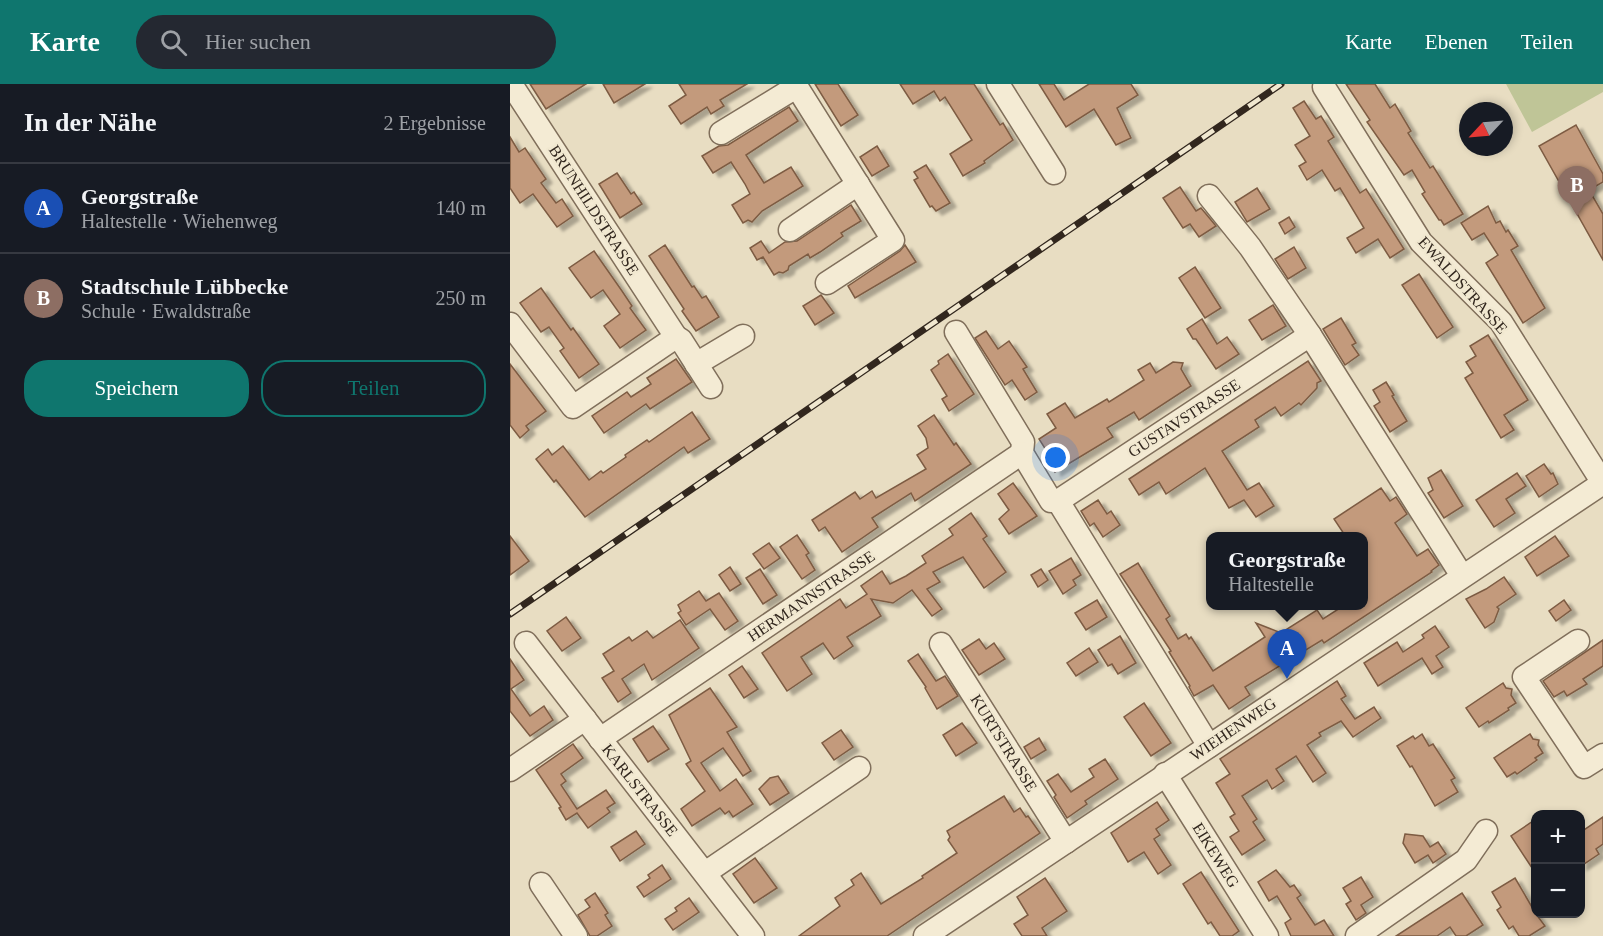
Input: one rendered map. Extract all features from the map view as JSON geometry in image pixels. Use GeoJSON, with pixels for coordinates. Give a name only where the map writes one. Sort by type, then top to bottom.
{"type":"FeatureCollection","features":[{"type":"Feature","properties":{"kind":"street","name":"BRUNHILDSTRASSE"},"geometry":{"type":"LineString","coordinates":[[512,84],[676,337],[681,340],[711,387]]}},
{"type":"Feature","properties":{"kind":"street"},"geometry":{"type":"LineString","coordinates":[[998,84],[1054,172]]}},
{"type":"Feature","properties":{"kind":"street"},"geometry":{"type":"LineString","coordinates":[[721,133],[796,85],[893,240],[827,283]]}},
{"type":"Feature","properties":{"kind":"street","name":"EWALDSTRASSE"},"geometry":{"type":"LineString","coordinates":[[1324,87],[1421,242],[1501,322],[1603,483]]}},
{"type":"Feature","properties":{"kind":"street"},"geometry":{"type":"LineString","coordinates":[[790,230],[858,184]]}},
{"type":"Feature","properties":{"kind":"street"},"geometry":{"type":"LineString","coordinates":[[1209,196],[1250,247],[1310,335],[1462,576]]}},
{"type":"Feature","properties":{"kind":"street"},"geometry":{"type":"LineString","coordinates":[[510,324],[573,406],[676,337]]}},
{"type":"Feature","properties":{"kind":"street"},"geometry":{"type":"LineString","coordinates":[[956,332],[1023,442],[1022,453],[1051,501],[1058,501],[1209,746]]}},
{"type":"Feature","properties":{"kind":"street","name":"GUSTAVSTRASSE"},"geometry":{"type":"LineString","coordinates":[[1058,501],[1310,335]]}},
{"type":"Feature","properties":{"kind":"street"},"geometry":{"type":"LineString","coordinates":[[696,364],[743,336]]}},
{"type":"Feature","properties":{"kind":"street","name":"HERMANNSTRASSE"},"geometry":{"type":"LineString","coordinates":[[600,739],[1022,453]]}},
{"type":"Feature","properties":{"kind":"street","name":"WIEHENWEG"},"geometry":{"type":"LineString","coordinates":[[925,936],[1603,483]]}},
{"type":"Feature","properties":{"kind":"street"},"geometry":{"type":"LineString","coordinates":[[1578,641],[1524,677],[1584,767],[1603,755]]}},
{"type":"Feature","properties":{"kind":"street","name":"KARLSTRASSE"},"geometry":{"type":"LineString","coordinates":[[526,643],[753,936]]}},
{"type":"Feature","properties":{"kind":"street","name":"KURTSTRASSE"},"geometry":{"type":"LineString","coordinates":[[941,644],[1066,842]]}},
{"type":"Feature","properties":{"kind":"street"},"geometry":{"type":"LineString","coordinates":[[510,770],[585,719]]}},
{"type":"Feature","properties":{"kind":"street"},"geometry":{"type":"LineString","coordinates":[[705,873],[859,768]]}},
{"type":"Feature","properties":{"kind":"street","name":"EIKEWEG"},"geometry":{"type":"LineString","coordinates":[[1165,774],[1267,936]]}},
{"type":"Feature","properties":{"kind":"street"},"geometry":{"type":"LineString","coordinates":[[1357,936],[1466,860],[1486,831]]}},
{"type":"Feature","properties":{"kind":"street"},"geometry":{"type":"LineString","coordinates":[[541,884],[576,936]]}},
{"type":"Feature","properties":{"kind":"green space"},"geometry":{"type":"Polygon","coordinates":[[[1506,84],[1603,84],[1603,92],[1532,132],[1506,84]]]}},
{"type":"Feature","properties":{"kind":"building"},"geometry":{"type":"Polygon","coordinates":[[[530,84],[586,84],[546,109],[530,84]]]}},
{"type":"Feature","properties":{"kind":"building"},"geometry":{"type":"Polygon","coordinates":[[[603,84],[645,84],[614,103],[603,84]]]}},
{"type":"Feature","properties":{"kind":"building"},"geometry":{"type":"Polygon","coordinates":[[[679,84],[747,84],[720,100],[724,106],[711,114],[707,107],[681,124],[669,106],[686,95],[679,84]]]}},
{"type":"Feature","properties":{"kind":"building"},"geometry":{"type":"Polygon","coordinates":[[[815,84],[838,84],[858,115],[841,126],[815,84]]]}},
{"type":"Feature","properties":{"kind":"building"},"geometry":{"type":"Polygon","coordinates":[[[900,84],[974,84],[1000,125],[1003,123],[1013,140],[984,161],[985,163],[963,176],[950,154],[972,140],[945,97],[940,101],[934,91],[913,104],[900,84]]]}},
{"type":"Feature","properties":{"kind":"building"},"geometry":{"type":"Polygon","coordinates":[[[1039,84],[1054,84],[1064,100],[1089,84],[1131,84],[1138,95],[1117,108],[1131,138],[1116,145],[1094,109],[1066,127],[1039,84]]]}},
{"type":"Feature","properties":{"kind":"building"},"geometry":{"type":"Polygon","coordinates":[[[1346,84],[1375,84],[1390,108],[1395,104],[1411,131],[1408,133],[1430,168],[1433,166],[1463,214],[1444,225],[1439,220],[1422,194],[1425,192],[1412,170],[1404,175],[1367,122],[1370,120],[1346,84]]]}},
{"type":"Feature","properties":{"kind":"building"},"geometry":{"type":"Polygon","coordinates":[[[1304,101],[1316,119],[1321,116],[1334,137],[1328,141],[1360,193],[1366,189],[1404,249],[1390,258],[1378,239],[1356,253],[1347,238],[1364,228],[1340,188],[1335,191],[1322,170],[1307,180],[1299,166],[1306,162],[1295,145],[1310,136],[1293,108],[1304,101]]]}},
{"type":"Feature","properties":{"kind":"building"},"geometry":{"type":"Polygon","coordinates":[[[789,107],[798,121],[746,155],[764,183],[791,167],[803,186],[762,211],[752,222],[748,220],[743,223],[732,205],[750,194],[745,184],[731,162],[713,173],[702,156],[719,146],[728,145],[789,107]]]}},
{"type":"Feature","properties":{"kind":"building"},"geometry":{"type":"Polygon","coordinates":[[[1576,125],[1603,174],[1603,182],[1589,190],[1603,214],[1603,260],[1539,146],[1576,125]]]}},
{"type":"Feature","properties":{"kind":"building"},"geometry":{"type":"Polygon","coordinates":[[[510,137],[519,152],[525,148],[546,179],[541,183],[556,203],[562,199],[573,216],[557,227],[533,194],[520,203],[510,188],[510,137]]]}},
{"type":"Feature","properties":{"kind":"building"},"geometry":{"type":"Polygon","coordinates":[[[877,146],[889,166],[872,176],[860,157],[877,146]]]}},
{"type":"Feature","properties":{"kind":"building"},"geometry":{"type":"Polygon","coordinates":[[[926,165],[950,203],[936,211],[932,206],[930,207],[914,180],[918,178],[914,172],[926,165]]]}},
{"type":"Feature","properties":{"kind":"building"},"geometry":{"type":"Polygon","coordinates":[[[617,173],[631,194],[634,192],[642,204],[620,218],[599,184],[617,173]]]}},
{"type":"Feature","properties":{"kind":"building"},"geometry":{"type":"Polygon","coordinates":[[[1180,187],[1196,211],[1201,208],[1216,226],[1199,237],[1190,224],[1183,228],[1163,198],[1180,187]]]}},
{"type":"Feature","properties":{"kind":"building"},"geometry":{"type":"Polygon","coordinates":[[[1257,188],[1270,209],[1247,222],[1235,202],[1257,188]]]}},
{"type":"Feature","properties":{"kind":"building"},"geometry":{"type":"Polygon","coordinates":[[[851,205],[861,221],[841,233],[843,236],[820,252],[810,258],[808,254],[789,266],[788,270],[783,273],[779,272],[774,275],[763,257],[757,260],[750,248],[761,241],[769,253],[785,242],[797,241],[851,205]]]}},
{"type":"Feature","properties":{"kind":"building"},"geometry":{"type":"Polygon","coordinates":[[[1488,206],[1496,223],[1500,221],[1518,246],[1511,250],[1545,308],[1523,323],[1486,263],[1498,255],[1484,233],[1472,240],[1461,223],[1488,206]]]}},
{"type":"Feature","properties":{"kind":"building"},"geometry":{"type":"Polygon","coordinates":[[[1289,217],[1295,227],[1285,234],[1279,223],[1289,217]]]}},
{"type":"Feature","properties":{"kind":"building"},"geometry":{"type":"Polygon","coordinates":[[[665,245],[692,287],[694,286],[702,298],[706,296],[719,317],[696,331],[649,256],[665,245]]]}},
{"type":"Feature","properties":{"kind":"building"},"geometry":{"type":"Polygon","coordinates":[[[905,245],[916,262],[855,298],[848,286],[900,251],[905,245]]]}},
{"type":"Feature","properties":{"kind":"building"},"geometry":{"type":"Polygon","coordinates":[[[1294,247],[1306,268],[1288,279],[1275,259],[1294,247]]]}},
{"type":"Feature","properties":{"kind":"building"},"geometry":{"type":"Polygon","coordinates":[[[594,251],[646,330],[620,348],[604,326],[620,314],[603,290],[591,298],[569,268],[594,251]]]}},
{"type":"Feature","properties":{"kind":"building"},"geometry":{"type":"Polygon","coordinates":[[[1195,267],[1221,308],[1205,318],[1179,278],[1195,267]]]}},
{"type":"Feature","properties":{"kind":"building"},"geometry":{"type":"Polygon","coordinates":[[[1419,274],[1453,327],[1437,338],[1402,285],[1419,274]]]}},
{"type":"Feature","properties":{"kind":"building"},"geometry":{"type":"Polygon","coordinates":[[[541,288],[599,364],[579,378],[560,351],[564,348],[549,327],[541,332],[520,303],[541,288]]]}},
{"type":"Feature","properties":{"kind":"building"},"geometry":{"type":"Polygon","coordinates":[[[821,295],[834,313],[815,325],[803,306],[821,295]]]}},
{"type":"Feature","properties":{"kind":"building"},"geometry":{"type":"Polygon","coordinates":[[[1273,305],[1286,326],[1262,340],[1249,320],[1273,305]]]}},
{"type":"Feature","properties":{"kind":"building"},"geometry":{"type":"Polygon","coordinates":[[[1341,318],[1356,343],[1352,345],[1359,355],[1345,365],[1323,329],[1341,318]]]}},
{"type":"Feature","properties":{"kind":"building"},"geometry":{"type":"Polygon","coordinates":[[[1202,319],[1217,344],[1227,337],[1239,354],[1216,369],[1187,329],[1202,319]]]}},
{"type":"Feature","properties":{"kind":"building"},"geometry":{"type":"Polygon","coordinates":[[[986,331],[998,349],[1009,341],[1027,367],[1023,369],[1037,392],[1025,400],[1012,380],[1005,385],[975,338],[986,331]]]}},
{"type":"Feature","properties":{"kind":"building"},"geometry":{"type":"Polygon","coordinates":[[[1488,335],[1528,400],[1504,415],[1514,430],[1501,438],[1465,378],[1473,373],[1466,362],[1476,356],[1470,346],[1488,335]]]}},
{"type":"Feature","properties":{"kind":"building"},"geometry":{"type":"Polygon","coordinates":[[[948,354],[974,394],[949,411],[942,399],[947,396],[931,370],[948,354]]]}},
{"type":"Feature","properties":{"kind":"building"},"geometry":{"type":"Polygon","coordinates":[[[676,359],[692,382],[650,409],[646,404],[604,433],[592,416],[627,392],[631,397],[651,384],[647,378],[676,359]]]}},
{"type":"Feature","properties":{"kind":"building"},"geometry":{"type":"Polygon","coordinates":[[[1308,361],[1321,381],[1301,405],[1299,403],[1281,416],[1275,407],[1255,420],[1259,427],[1222,451],[1247,490],[1259,483],[1274,506],[1256,517],[1244,500],[1229,508],[1205,468],[1166,494],[1159,482],[1139,495],[1129,479],[1308,361]]]}},
{"type":"Feature","properties":{"kind":"building"},"geometry":{"type":"Polygon","coordinates":[[[1173,362],[1183,363],[1181,369],[1191,386],[1139,420],[1134,412],[1107,428],[1113,437],[1055,472],[1053,461],[1039,439],[1056,428],[1047,414],[1065,403],[1075,418],[1107,399],[1109,402],[1144,380],[1138,370],[1150,363],[1156,373],[1173,362]]]}},
{"type":"Feature","properties":{"kind":"building"},"geometry":{"type":"Polygon","coordinates":[[[510,364],[546,411],[526,426],[529,430],[520,438],[510,425],[510,364]]]}},
{"type":"Feature","properties":{"kind":"building"},"geometry":{"type":"Polygon","coordinates":[[[1386,382],[1407,421],[1390,432],[1374,406],[1380,402],[1373,390],[1386,382]]]}},
{"type":"Feature","properties":{"kind":"building"},"geometry":{"type":"Polygon","coordinates":[[[692,412],[710,439],[688,453],[684,447],[585,517],[536,459],[548,449],[552,455],[563,446],[589,480],[601,471],[603,473],[626,457],[625,455],[647,440],[649,442],[692,412]]]}},
{"type":"Feature","properties":{"kind":"building"},"geometry":{"type":"Polygon","coordinates":[[[934,415],[954,445],[956,443],[971,464],[915,501],[911,493],[872,518],[878,527],[842,552],[825,527],[819,531],[812,520],[855,492],[860,499],[872,491],[876,498],[926,469],[917,455],[928,448],[926,438],[918,426],[934,415]]]}},
{"type":"Feature","properties":{"kind":"building"},"geometry":{"type":"Polygon","coordinates":[[[1544,464],[1551,474],[1553,473],[1558,484],[1539,497],[1526,476],[1544,464]]]}},
{"type":"Feature","properties":{"kind":"building"},"geometry":{"type":"Polygon","coordinates":[[[1441,470],[1463,506],[1444,518],[1428,493],[1433,490],[1428,478],[1441,470]]]}},
{"type":"Feature","properties":{"kind":"building"},"geometry":{"type":"Polygon","coordinates":[[[1517,473],[1526,486],[1506,499],[1515,513],[1494,527],[1476,500],[1517,473]]]}},
{"type":"Feature","properties":{"kind":"building"},"geometry":{"type":"Polygon","coordinates":[[[1013,483],[1037,516],[1009,534],[999,519],[1009,510],[998,494],[1013,483]]]}},
{"type":"Feature","properties":{"kind":"building"},"geometry":{"type":"Polygon","coordinates":[[[1381,488],[1390,501],[1396,497],[1407,514],[1395,523],[1417,556],[1428,549],[1439,565],[1432,572],[1324,643],[1322,640],[1245,687],[1250,695],[1229,709],[1213,685],[1194,696],[1169,652],[1171,651],[1120,574],[1138,563],[1170,616],[1166,619],[1178,639],[1186,634],[1189,639],[1191,637],[1213,671],[1265,637],[1256,623],[1281,633],[1317,610],[1323,619],[1337,610],[1368,610],[1368,532],[1343,532],[1334,519],[1381,488]]]}},
{"type":"Feature","properties":{"kind":"building"},"geometry":{"type":"Polygon","coordinates":[[[1098,500],[1107,514],[1111,511],[1120,525],[1103,537],[1094,523],[1090,526],[1081,511],[1098,500]]]}},
{"type":"Feature","properties":{"kind":"building"},"geometry":{"type":"Polygon","coordinates":[[[971,513],[987,536],[983,539],[1006,572],[984,588],[963,557],[933,572],[940,582],[927,589],[942,609],[932,616],[912,590],[893,603],[871,599],[881,616],[847,637],[853,646],[834,659],[823,643],[801,657],[812,674],[787,691],[762,653],[840,599],[846,608],[867,594],[861,586],[882,571],[890,584],[926,563],[922,556],[953,535],[949,529],[971,513]]]}},
{"type":"Feature","properties":{"kind":"building"},"geometry":{"type":"Polygon","coordinates":[[[797,535],[809,553],[806,555],[815,570],[802,579],[780,547],[797,535]]]}},
{"type":"Feature","properties":{"kind":"building"},"geometry":{"type":"Polygon","coordinates":[[[510,536],[529,561],[510,575],[510,536]]]}},
{"type":"Feature","properties":{"kind":"building"},"geometry":{"type":"Polygon","coordinates":[[[1555,536],[1569,556],[1537,576],[1525,557],[1555,536]]]}},
{"type":"Feature","properties":{"kind":"building"},"geometry":{"type":"Polygon","coordinates":[[[769,543],[780,558],[764,569],[753,554],[769,543]]]}},
{"type":"Feature","properties":{"kind":"building"},"geometry":{"type":"Polygon","coordinates":[[[1071,558],[1081,575],[1073,580],[1076,585],[1063,594],[1049,571],[1071,558]]]}},
{"type":"Feature","properties":{"kind":"building"},"geometry":{"type":"Polygon","coordinates":[[[730,567],[741,584],[730,591],[719,575],[730,567]]]}},
{"type":"Feature","properties":{"kind":"building"},"geometry":{"type":"Polygon","coordinates":[[[760,569],[777,595],[763,604],[746,578],[760,569]]]}},
{"type":"Feature","properties":{"kind":"building"},"geometry":{"type":"Polygon","coordinates":[[[1041,569],[1048,580],[1038,587],[1031,575],[1041,569]]]}},
{"type":"Feature","properties":{"kind":"building"},"geometry":{"type":"Polygon","coordinates":[[[1504,577],[1516,594],[1497,607],[1499,609],[1494,622],[1485,628],[1466,599],[1504,577]]]}},
{"type":"Feature","properties":{"kind":"building"},"geometry":{"type":"Polygon","coordinates":[[[699,591],[706,601],[719,593],[738,621],[725,630],[710,609],[686,625],[678,613],[681,611],[678,605],[699,591]]]}},
{"type":"Feature","properties":{"kind":"building"},"geometry":{"type":"Polygon","coordinates":[[[1097,600],[1107,617],[1086,630],[1075,613],[1097,600]]]}},
{"type":"Feature","properties":{"kind":"building"},"geometry":{"type":"Polygon","coordinates":[[[1564,600],[1571,610],[1556,621],[1549,611],[1564,600]]]}},
{"type":"Feature","properties":{"kind":"building"},"geometry":{"type":"Polygon","coordinates":[[[566,617],[581,638],[562,651],[547,631],[566,617]]]}},
{"type":"Feature","properties":{"kind":"building"},"geometry":{"type":"Polygon","coordinates":[[[680,620],[699,648],[652,680],[644,664],[622,679],[631,693],[618,702],[602,678],[614,671],[603,654],[629,637],[632,641],[647,631],[653,638],[680,620]]]}},
{"type":"Feature","properties":{"kind":"building"},"geometry":{"type":"Polygon","coordinates":[[[1435,626],[1449,647],[1436,656],[1443,667],[1432,674],[1422,658],[1378,686],[1364,663],[1397,642],[1403,652],[1424,638],[1422,635],[1435,626]]]}},
{"type":"Feature","properties":{"kind":"building"},"geometry":{"type":"Polygon","coordinates":[[[1120,636],[1136,663],[1118,674],[1112,664],[1108,666],[1098,650],[1120,636]]]}},
{"type":"Feature","properties":{"kind":"building"},"geometry":{"type":"Polygon","coordinates":[[[979,639],[986,649],[994,643],[1005,659],[979,675],[962,650],[979,639]]]}},
{"type":"Feature","properties":{"kind":"building"},"geometry":{"type":"Polygon","coordinates":[[[1603,640],[1603,666],[1583,679],[1587,684],[1567,696],[1564,691],[1554,697],[1543,681],[1603,640]]]}},
{"type":"Feature","properties":{"kind":"building"},"geometry":{"type":"Polygon","coordinates":[[[1089,648],[1098,662],[1076,676],[1067,663],[1089,648]]]}},
{"type":"Feature","properties":{"kind":"building"},"geometry":{"type":"Polygon","coordinates":[[[918,654],[936,681],[945,676],[958,696],[937,709],[926,687],[908,661],[918,654]]]}},
{"type":"Feature","properties":{"kind":"building"},"geometry":{"type":"Polygon","coordinates":[[[510,659],[524,680],[511,689],[530,716],[544,706],[553,720],[530,736],[510,711],[510,659]]]}},
{"type":"Feature","properties":{"kind":"building"},"geometry":{"type":"Polygon","coordinates":[[[742,666],[758,689],[744,698],[729,675],[742,666]]]}},
{"type":"Feature","properties":{"kind":"building"},"geometry":{"type":"Polygon","coordinates":[[[1337,681],[1346,696],[1341,699],[1355,719],[1374,707],[1381,718],[1353,737],[1341,721],[1319,733],[1321,736],[1307,745],[1326,773],[1313,782],[1296,756],[1276,769],[1284,781],[1272,789],[1267,780],[1242,796],[1257,819],[1253,822],[1265,840],[1242,855],[1230,837],[1239,831],[1230,817],[1235,814],[1216,783],[1230,774],[1220,759],[1337,681]]]}},
{"type":"Feature","properties":{"kind":"building"},"geometry":{"type":"Polygon","coordinates":[[[1503,683],[1506,688],[1512,689],[1511,695],[1516,703],[1489,723],[1488,721],[1479,727],[1466,708],[1503,683]]]}},
{"type":"Feature","properties":{"kind":"building"},"geometry":{"type":"Polygon","coordinates":[[[710,688],[737,727],[727,732],[751,771],[743,776],[723,748],[701,763],[720,791],[736,779],[753,804],[733,817],[729,811],[725,814],[720,808],[692,826],[681,809],[705,791],[686,764],[691,761],[669,715],[710,688]]]}},
{"type":"Feature","properties":{"kind":"building"},"geometry":{"type":"Polygon","coordinates":[[[1144,703],[1171,743],[1151,756],[1124,717],[1144,703]]]}},
{"type":"Feature","properties":{"kind":"building"},"geometry":{"type":"Polygon","coordinates":[[[962,723],[977,743],[956,756],[943,735],[962,723]]]}},
{"type":"Feature","properties":{"kind":"building"},"geometry":{"type":"Polygon","coordinates":[[[653,726],[669,749],[648,762],[633,739],[653,726]]]}},
{"type":"Feature","properties":{"kind":"building"},"geometry":{"type":"Polygon","coordinates":[[[841,730],[853,747],[834,760],[822,743],[841,730]]]}},
{"type":"Feature","properties":{"kind":"building"},"geometry":{"type":"Polygon","coordinates":[[[1422,734],[1429,746],[1433,744],[1455,778],[1451,780],[1458,792],[1435,806],[1412,766],[1410,767],[1397,746],[1413,736],[1415,739],[1422,734]]]}},
{"type":"Feature","properties":{"kind":"building"},"geometry":{"type":"Polygon","coordinates":[[[1530,734],[1533,739],[1539,740],[1538,745],[1543,753],[1517,774],[1515,772],[1507,777],[1494,758],[1530,734]]]}},
{"type":"Feature","properties":{"kind":"building"},"geometry":{"type":"Polygon","coordinates":[[[1039,738],[1046,750],[1031,759],[1024,747],[1039,738]]]}},
{"type":"Feature","properties":{"kind":"building"},"geometry":{"type":"Polygon","coordinates":[[[573,744],[583,758],[561,774],[566,781],[561,785],[577,809],[606,790],[615,803],[607,808],[610,812],[588,828],[577,813],[566,820],[559,808],[561,807],[536,770],[573,744]]]}},
{"type":"Feature","properties":{"kind":"building"},"geometry":{"type":"Polygon","coordinates":[[[1105,759],[1118,779],[1085,801],[1087,804],[1067,818],[1047,781],[1058,774],[1071,792],[1094,777],[1089,769],[1105,759]]]}},
{"type":"Feature","properties":{"kind":"building"},"geometry":{"type":"Polygon","coordinates":[[[778,776],[789,793],[770,805],[759,789],[770,778],[778,776]]]}},
{"type":"Feature","properties":{"kind":"building"},"geometry":{"type":"Polygon","coordinates":[[[1004,796],[1014,812],[1020,808],[1040,833],[887,936],[799,936],[840,906],[835,898],[854,885],[851,880],[861,873],[881,904],[923,878],[922,876],[957,853],[948,840],[950,837],[947,831],[1004,796]]]}},
{"type":"Feature","properties":{"kind":"building"},"geometry":{"type":"Polygon","coordinates":[[[1157,802],[1169,820],[1156,829],[1160,835],[1154,839],[1171,865],[1158,874],[1144,852],[1128,862],[1111,833],[1157,802]]]}},
{"type":"Feature","properties":{"kind":"building"},"geometry":{"type":"Polygon","coordinates":[[[1603,817],[1603,844],[1596,849],[1599,854],[1585,863],[1585,829],[1603,817]]]}},
{"type":"Feature","properties":{"kind":"building"},"geometry":{"type":"Polygon","coordinates":[[[1531,822],[1531,866],[1511,836],[1531,822]]]}},
{"type":"Feature","properties":{"kind":"building"},"geometry":{"type":"Polygon","coordinates":[[[636,831],[645,844],[620,861],[611,847],[636,831]]]}},
{"type":"Feature","properties":{"kind":"building"},"geometry":{"type":"Polygon","coordinates":[[[1405,834],[1423,836],[1430,847],[1438,842],[1446,854],[1433,863],[1428,855],[1415,863],[1403,843],[1405,834]]]}},
{"type":"Feature","properties":{"kind":"building"},"geometry":{"type":"Polygon","coordinates":[[[755,858],[777,888],[754,903],[733,874],[755,858]]]}},
{"type":"Feature","properties":{"kind":"building"},"geometry":{"type":"Polygon","coordinates":[[[662,865],[671,879],[644,897],[637,887],[650,878],[648,875],[662,865]]]}},
{"type":"Feature","properties":{"kind":"building"},"geometry":{"type":"Polygon","coordinates":[[[1276,870],[1290,887],[1294,885],[1301,895],[1297,898],[1315,925],[1324,920],[1334,936],[1291,936],[1285,923],[1291,919],[1277,896],[1269,901],[1258,882],[1276,870]]]}},
{"type":"Feature","properties":{"kind":"building"},"geometry":{"type":"Polygon","coordinates":[[[1201,872],[1239,931],[1232,936],[1220,936],[1211,922],[1208,924],[1183,884],[1201,872]]]}},
{"type":"Feature","properties":{"kind":"building"},"geometry":{"type":"Polygon","coordinates":[[[1361,877],[1373,897],[1361,905],[1366,913],[1356,920],[1346,904],[1351,901],[1343,888],[1361,877]]]}},
{"type":"Feature","properties":{"kind":"building"},"geometry":{"type":"Polygon","coordinates":[[[1045,878],[1067,911],[1042,928],[1047,936],[1022,936],[1014,924],[1028,915],[1017,897],[1045,878]]]}},
{"type":"Feature","properties":{"kind":"building"},"geometry":{"type":"Polygon","coordinates":[[[1515,878],[1531,905],[1531,918],[1539,918],[1545,926],[1529,936],[1519,936],[1513,926],[1509,929],[1497,910],[1501,907],[1492,892],[1515,878]]]}},
{"type":"Feature","properties":{"kind":"building"},"geometry":{"type":"Polygon","coordinates":[[[595,893],[608,913],[605,915],[612,926],[597,936],[590,936],[578,915],[590,907],[585,900],[595,893]]]}},
{"type":"Feature","properties":{"kind":"building"},"geometry":{"type":"Polygon","coordinates":[[[1462,893],[1483,925],[1466,936],[1456,936],[1450,927],[1437,936],[1396,936],[1462,893]]]}},
{"type":"Feature","properties":{"kind":"building"},"geometry":{"type":"Polygon","coordinates":[[[689,898],[699,912],[673,930],[665,919],[677,911],[675,908],[689,898]]]}},
{"type":"Feature","properties":{"kind":"railway"},"geometry":{"type":"LineString","coordinates":[[510,614],[1281,84]]}},
{"type":"Feature","properties":{"kind":"place","name":"Stadtschule Lübbecke"},"geometry":{"type":"Point","coordinates":[1577,216]}},
{"type":"Feature","properties":{"kind":"place","name":"Georgstraße"},"geometry":{"type":"Point","coordinates":[1287,679]}}]}
